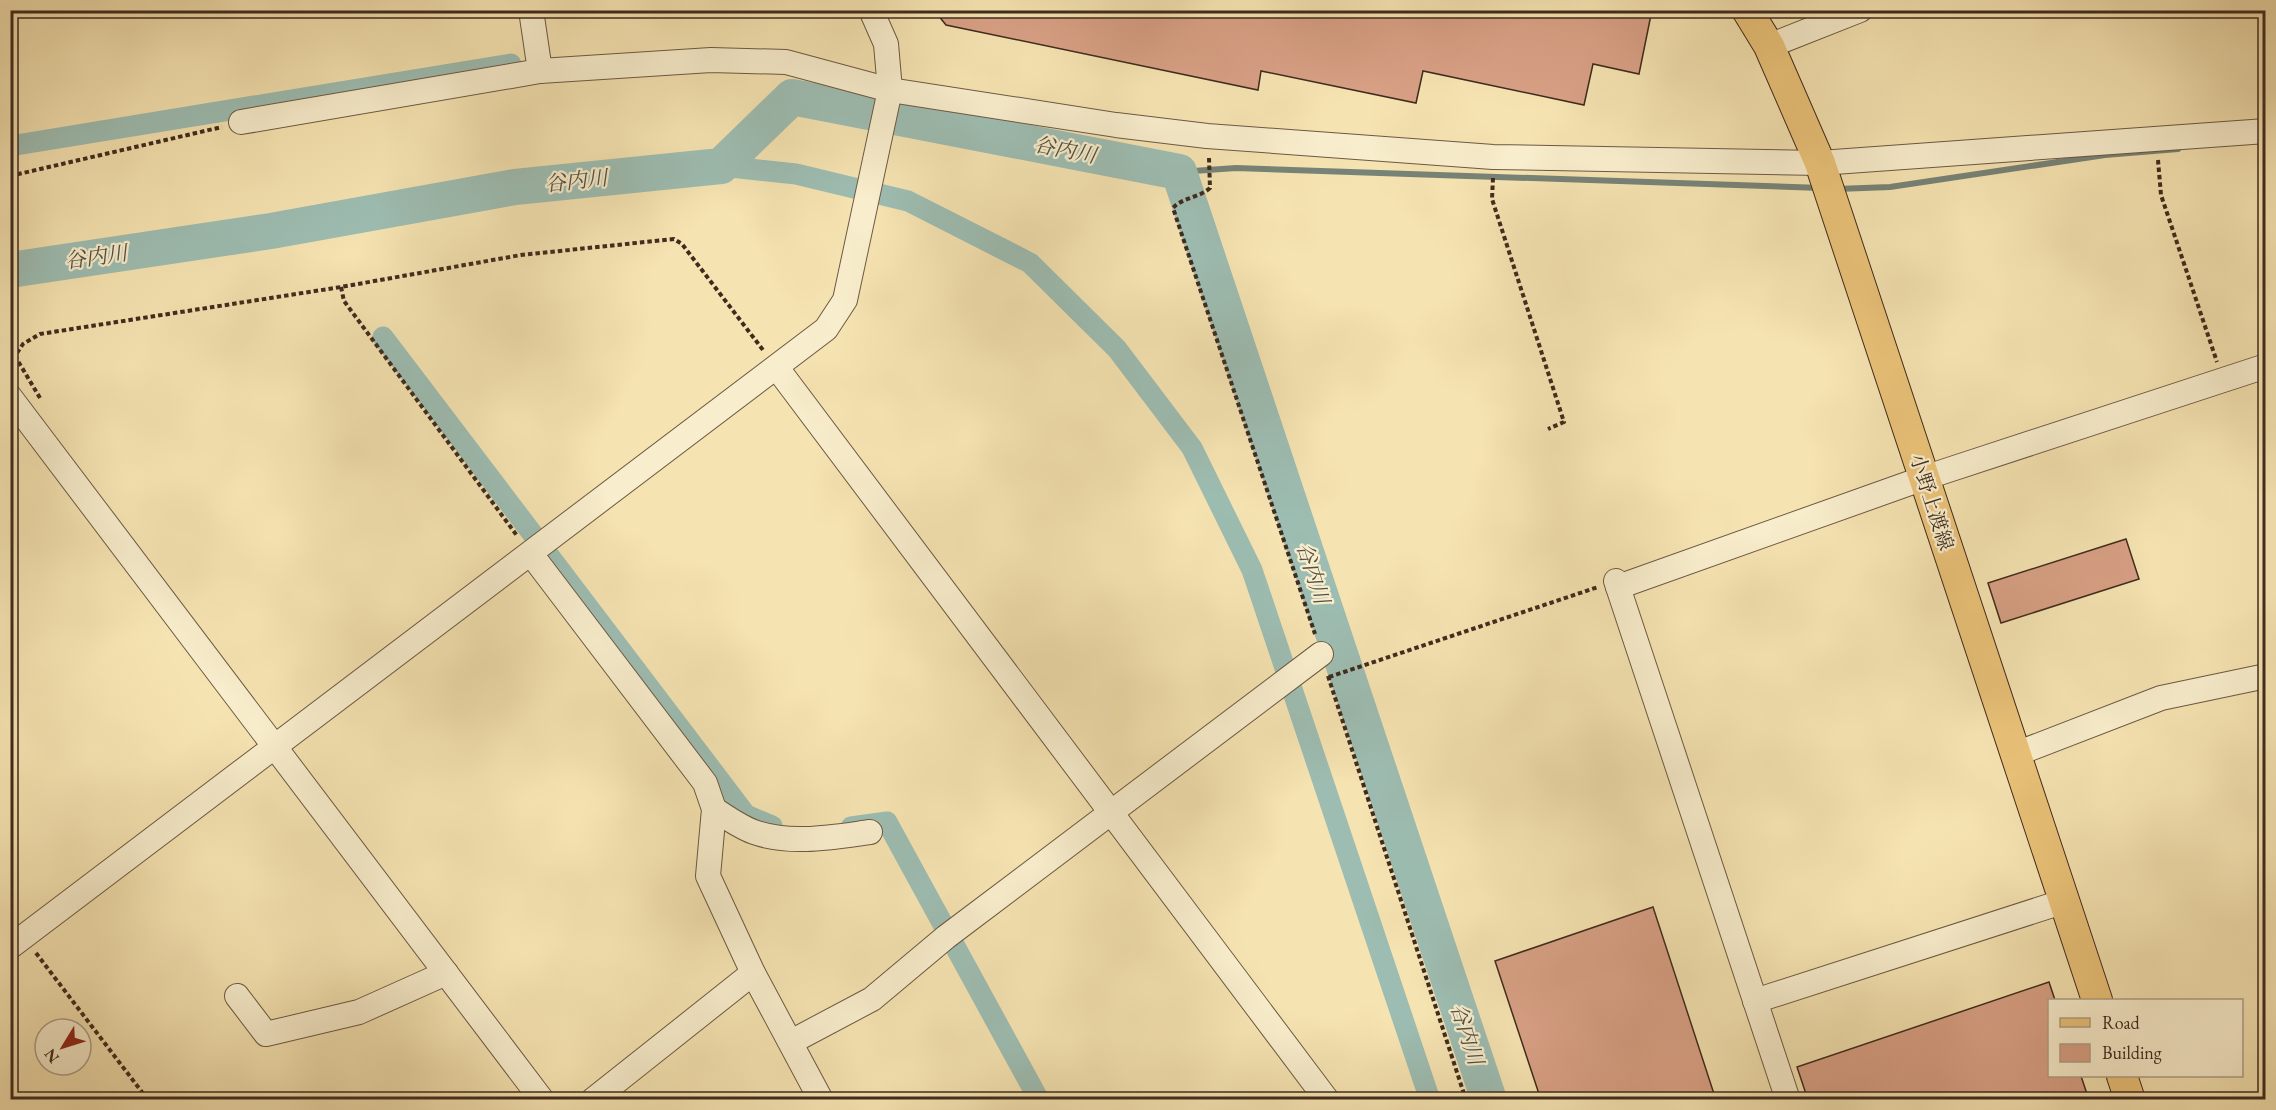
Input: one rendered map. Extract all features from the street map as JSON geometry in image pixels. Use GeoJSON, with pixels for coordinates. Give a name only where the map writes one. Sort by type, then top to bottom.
{"type":"FeatureCollection","features":[{"type":"Feature","properties":{"kind":"main road","name":"小野上渡線"},"geometry":{"type":"LineString","coordinates":[[1748,10],[1769,46],[1820,163],[1835,210],[1848,276],[1924,478],[2097,999]]}},
{"type":"Feature","properties":{"kind":"main road"},"geometry":{"type":"LineString","coordinates":[[2122,1077],[2130,1100]]}},
{"type":"Feature","properties":{"kind":"street"},"geometry":{"type":"LineString","coordinates":[[531,10],[540,71]]}},
{"type":"Feature","properties":{"kind":"street"},"geometry":{"type":"LineString","coordinates":[[17,942],[826,329],[845,300],[889,94],[886,44],[871,10]]}},
{"type":"Feature","properties":{"kind":"street"},"geometry":{"type":"LineString","coordinates":[[1769,46],[1860,10]]}},
{"type":"Feature","properties":{"kind":"street"},"geometry":{"type":"LineString","coordinates":[[241,122],[540,71],[711,60],[786,62],[889,94],[1116,125],[1207,136],[1493,157],[1820,163],[2265,131]]}},
{"type":"Feature","properties":{"kind":"street"},"geometry":{"type":"LineString","coordinates":[[1788,1100],[1617,584],[1924,478],[2265,366]]}},
{"type":"Feature","properties":{"kind":"street"},"geometry":{"type":"LineString","coordinates":[[777,368],[1327,1100]]}},
{"type":"Feature","properties":{"kind":"street"},"geometry":{"type":"LineString","coordinates":[[10,397],[542,1100]]}},
{"type":"Feature","properties":{"kind":"street"},"geometry":{"type":"LineString","coordinates":[[531,554],[705,783],[714,809],[708,876],[753,973],[821,1100]]}},
{"type":"Feature","properties":{"kind":"street"},"geometry":{"type":"LineString","coordinates":[[791,1042],[872,999],[946,937],[1111,810],[1321,654]]}},
{"type":"Feature","properties":{"kind":"street"},"geometry":{"type":"LineString","coordinates":[[2016,754],[2161,698],[2265,676]]}},
{"type":"Feature","properties":{"kind":"street"},"geometry":{"type":"LineString","coordinates":[[714,809],[754,832],[780,838],[822,839],[870,832]]}},
{"type":"Feature","properties":{"kind":"street"},"geometry":{"type":"LineString","coordinates":[[1755,1001],[2065,901]]}},
{"type":"Feature","properties":{"kind":"street"},"geometry":{"type":"LineString","coordinates":[[593,1100],[753,973]]}},
{"type":"Feature","properties":{"kind":"street"},"geometry":{"type":"LineString","coordinates":[[237,996],[266,1034],[359,1011],[446,974]]}},
{"type":"Feature","properties":{"kind":"path"},"geometry":{"type":"LineString","coordinates":[[10,176],[241,122]]}},
{"type":"Feature","properties":{"kind":"path"},"geometry":{"type":"LineString","coordinates":[[1209,147],[1210,188],[1205,193],[1178,202],[1173,208],[1321,654],[1331,677],[1466,1100]]}},
{"type":"Feature","properties":{"kind":"path"},"geometry":{"type":"LineString","coordinates":[[2159,175],[2161,195],[2223,380]]}},
{"type":"Feature","properties":{"kind":"path"},"geometry":{"type":"LineString","coordinates":[[1492,188],[1492,199],[1564,422],[1548,429]]}},
{"type":"Feature","properties":{"kind":"path"},"geometry":{"type":"LineString","coordinates":[[43,403],[15,356],[22,345],[40,334],[341,287],[521,255],[674,239],[682,244],[777,368]]}},
{"type":"Feature","properties":{"kind":"path"},"geometry":{"type":"LineString","coordinates":[[341,287],[344,301],[531,554]]}},
{"type":"Feature","properties":{"kind":"path"},"geometry":{"type":"LineString","coordinates":[[1331,677],[1617,584]]}},
{"type":"Feature","properties":{"kind":"path"},"geometry":{"type":"LineString","coordinates":[[17,942],[148,1100]]}},
{"type":"Feature","properties":{"kind":"building"},"geometry":{"type":"Polygon","coordinates":[[[934,10],[1652,10],[1639,74],[1593,64],[1584,105],[1423,71],[1416,103],[1261,71],[1258,90],[946,25],[934,10]]]}},
{"type":"Feature","properties":{"kind":"building"},"geometry":{"type":"Polygon","coordinates":[[[2126,539],[2139,579],[2001,623],[1988,583],[2126,539]]]}},
{"type":"Feature","properties":{"kind":"building"},"geometry":{"type":"Polygon","coordinates":[[[1653,907],[1716,1100],[1541,1100],[1495,961],[1653,907]]]}},
{"type":"Feature","properties":{"kind":"building"},"geometry":{"type":"Polygon","coordinates":[[[2049,982],[2055,999],[2048,999],[2048,1077],[2081,1077],[2089,1100],[1808,1100],[1797,1067],[2049,982]]]}},
{"type":"Feature","properties":{"kind":"waterway"},"geometry":{"type":"LineString","coordinates":[[10,146],[511,64]]}},
{"type":"Feature","properties":{"kind":"waterway","name":"谷内川"},"geometry":{"type":"LineString","coordinates":[[10,270],[271,231],[515,187],[721,166],[792,97],[1179,172],[1489,1100]]}},
{"type":"Feature","properties":{"kind":"waterway"},"geometry":{"type":"LineString","coordinates":[[1837,189],[1890,187],[2105,155],[2178,149]]}},
{"type":"Feature","properties":{"kind":"waterway"},"geometry":{"type":"LineString","coordinates":[[721,166],[796,174],[908,201],[1030,263],[1117,349],[1192,448],[1252,570],[1430,1100]]}},
{"type":"Feature","properties":{"kind":"waterway"},"geometry":{"type":"LineString","coordinates":[[1179,172],[1236,168],[1821,188]]}},
{"type":"Feature","properties":{"kind":"waterway"},"geometry":{"type":"LineString","coordinates":[[383,337],[746,815],[772,826]]}},
{"type":"Feature","properties":{"kind":"waterway"},"geometry":{"type":"LineString","coordinates":[[851,827],[887,822],[1039,1100]]}}]}
